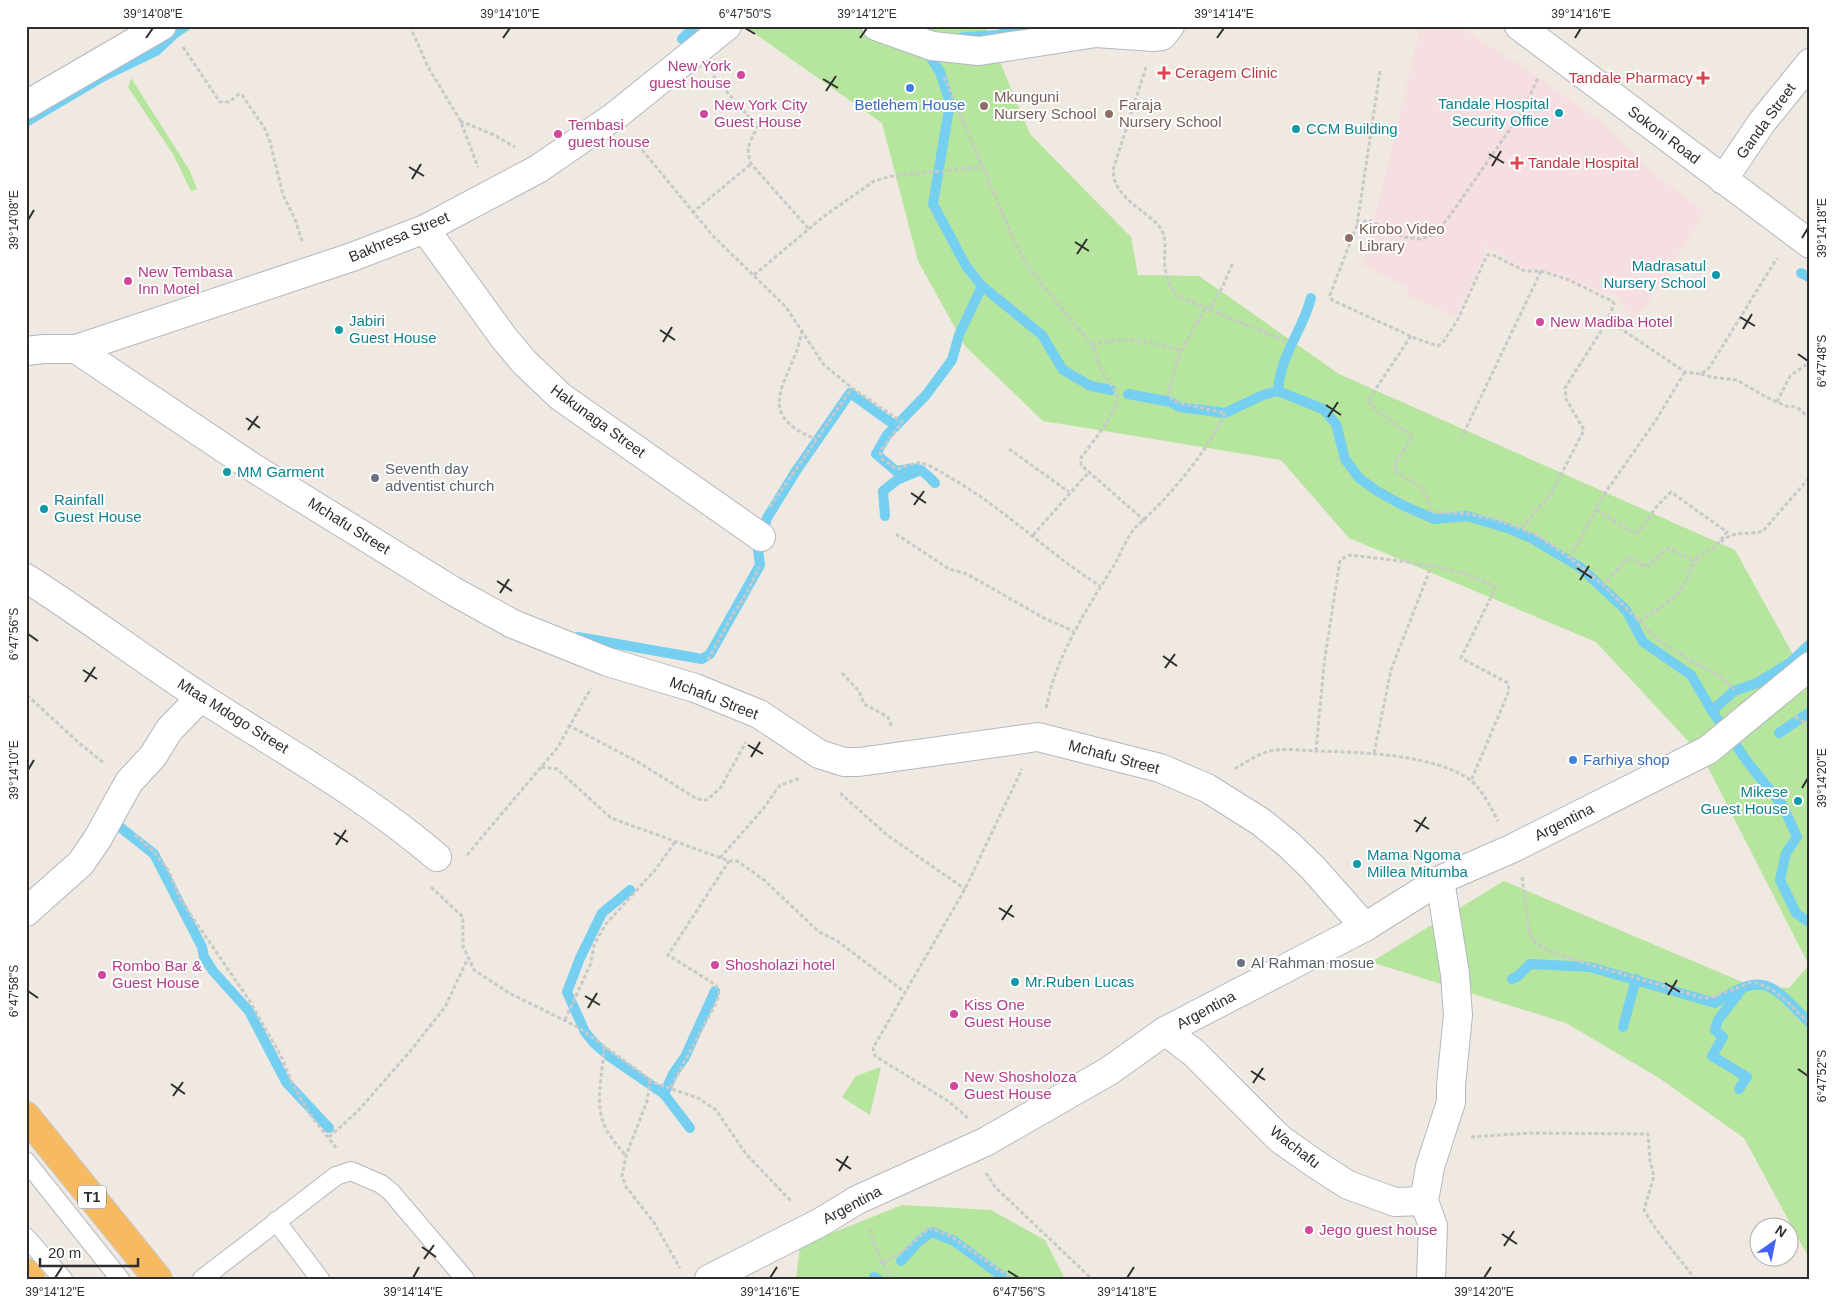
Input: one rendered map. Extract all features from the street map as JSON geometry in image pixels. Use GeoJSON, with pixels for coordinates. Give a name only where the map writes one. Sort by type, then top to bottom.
{"type":"FeatureCollection","features":[{"type":"Feature","properties":{"kind":"highway","name":"T1"},"geometry":{"type":"LineString","coordinates":[[26,1116],[158,1279]]}},
{"type":"Feature","properties":{"kind":"highway"},"geometry":{"type":"LineString","coordinates":[[26,1274],[31,1279]]}},
{"type":"Feature","properties":{"kind":"street","name":"Bakhresa Street"},"geometry":{"type":"LineString","coordinates":[[26,351],[76,349],[316,269],[425,229],[538,169],[615,116],[726,26]]}},
{"type":"Feature","properties":{"kind":"street"},"geometry":{"type":"LineString","coordinates":[[876,26],[932,46],[979,51],[1096,33],[1162,32]]}},
{"type":"Feature","properties":{"kind":"street","name":"Sokoni Road"},"geometry":{"type":"LineString","coordinates":[[1519,26],[1801,238]]}},
{"type":"Feature","properties":{"kind":"street"},"geometry":{"type":"LineString","coordinates":[[26,105],[171,35]]}},
{"type":"Feature","properties":{"kind":"street","name":"Ganda Street"},"geometry":{"type":"LineString","coordinates":[[1723,180],[1762,122],[1810,62]]}},
{"type":"Feature","properties":{"kind":"street","name":"Hakunaga Street"},"geometry":{"type":"LineString","coordinates":[[425,229],[504,338],[524,362],[561,397],[761,537]]}},
{"type":"Feature","properties":{"kind":"street","name":"Mchafu Street"},"geometry":{"type":"LineString","coordinates":[[76,349],[252,467],[452,591],[513,624],[608,662],[695,688],[759,714],[819,754],[844,762],[859,762],[1038,737],[1160,768],[1207,788],[1261,822],[1288,844],[1365,927]]}},
{"type":"Feature","properties":{"kind":"street","name":"Mtaa Mdogo Street"},"geometry":{"type":"LineString","coordinates":[[26,578],[81,613],[201,697],[306,761],[380,811],[437,857]]}},
{"type":"Feature","properties":{"kind":"street","name":"Argentina"},"geometry":{"type":"LineString","coordinates":[[709,1279],[821,1222],[857,1200],[985,1142],[1109,1071],[1165,1031],[1365,927],[1440,880],[1511,849],[1708,750],[1810,666]]}},
{"type":"Feature","properties":{"kind":"street"},"geometry":{"type":"LineString","coordinates":[[26,912],[81,863],[112,815],[129,782],[153,756],[169,730],[201,697]]}},
{"type":"Feature","properties":{"kind":"street"},"geometry":{"type":"LineString","coordinates":[[1431,1279],[1433,1226],[1424,1201],[1430,1167],[1451,1102],[1450,1085],[1458,1015],[1455,974],[1440,880]]}},
{"type":"Feature","properties":{"kind":"street","name":"Wachafu"},"geometry":{"type":"LineString","coordinates":[[1165,1031],[1194,1053],[1280,1139],[1314,1163],[1348,1184],[1395,1202],[1424,1201]]}},
{"type":"Feature","properties":{"kind":"lane"},"geometry":{"type":"LineString","coordinates":[[26,1161],[120,1279]]}},
{"type":"Feature","properties":{"kind":"lane"},"geometry":{"type":"LineString","coordinates":[[202,1279],[336,1176],[351,1171],[381,1184],[391,1192],[465,1279]]}},
{"type":"Feature","properties":{"kind":"lane"},"geometry":{"type":"LineString","coordinates":[[276,1221],[320,1279]]}},
{"type":"Feature","properties":{"kind":"lane"},"geometry":{"type":"LineString","coordinates":[[26,1237],[63,1279]]}},
{"type":"Feature","properties":{"kind":"path"},"geometry":{"type":"LineString","coordinates":[[410,26],[428,67],[460,120],[491,195]]}},
{"type":"Feature","properties":{"kind":"path"},"geometry":{"type":"LineString","coordinates":[[1162,32],[1118,155],[1113,176],[1115,183],[1124,196],[1159,226],[1164,236],[1165,266],[1168,282],[1177,296],[1190,304],[1208,308],[1288,342]]}},
{"type":"Feature","properties":{"kind":"path"},"geometry":{"type":"LineString","coordinates":[[171,35],[220,102],[229,102],[239,94],[242,95],[265,129],[274,153],[283,195],[316,269]]}},
{"type":"Feature","properties":{"kind":"path"},"geometry":{"type":"LineString","coordinates":[[932,46],[954,103],[1013,238],[1029,268],[1092,345],[1101,369],[1118,399],[1111,415],[1081,458],[1081,465],[1145,521]]}},
{"type":"Feature","properties":{"kind":"path"},"geometry":{"type":"LineString","coordinates":[[1357,225],[1368,220],[1403,237],[1420,239],[1434,235],[1449,217],[1524,109],[1539,77],[1555,53]]}},
{"type":"Feature","properties":{"kind":"path"},"geometry":{"type":"LineString","coordinates":[[693,54],[756,125],[757,128],[748,145],[747,153],[751,164],[809,229]]}},
{"type":"Feature","properties":{"kind":"path"},"geometry":{"type":"LineString","coordinates":[[1380,71],[1357,225],[1330,296],[1332,300],[1434,345],[1444,341],[1458,319],[1487,255],[1493,255],[1525,271],[1541,271],[1569,280],[1612,301],[1614,309],[1565,388],[1566,398],[1584,430],[1552,492],[1522,528]]}},
{"type":"Feature","properties":{"kind":"path"},"geometry":{"type":"LineString","coordinates":[[615,116],[692,213],[780,300],[802,329],[824,365],[852,388],[902,422],[886,441],[880,453],[882,459],[897,469],[919,463],[928,466],[970,489],[1033,535],[1057,556],[1100,586]]}},
{"type":"Feature","properties":{"kind":"path"},"geometry":{"type":"LineString","coordinates":[[460,120],[514,146],[531,160],[538,169]]}},
{"type":"Feature","properties":{"kind":"path"},"geometry":{"type":"LineString","coordinates":[[692,213],[751,164]]}},
{"type":"Feature","properties":{"kind":"path"},"geometry":{"type":"LineString","coordinates":[[754,275],[809,229],[874,181],[892,176],[982,167]]}},
{"type":"Feature","properties":{"kind":"path"},"geometry":{"type":"LineString","coordinates":[[1701,374],[1709,368],[1760,289],[1801,238]]}},
{"type":"Feature","properties":{"kind":"path"},"geometry":{"type":"LineString","coordinates":[[1092,1279],[996,1188],[986,1173],[985,1142],[965,1114],[948,1101],[875,1056],[874,1048],[965,889],[1038,737],[1044,722],[1054,675],[1074,631],[1132,532],[1145,521],[1192,465],[1215,432],[1225,413],[1194,407],[1169,397],[1169,390],[1182,350],[1223,286],[1233,262]]}},
{"type":"Feature","properties":{"kind":"path"},"geometry":{"type":"LineString","coordinates":[[1461,439],[1541,271]]}},
{"type":"Feature","properties":{"kind":"path"},"geometry":{"type":"LineString","coordinates":[[1608,320],[1685,372],[1738,380],[1777,402],[1797,407],[1810,419]]}},
{"type":"Feature","properties":{"kind":"path"},"geometry":{"type":"LineString","coordinates":[[802,329],[800,344],[791,369],[779,391],[778,402],[788,422],[816,439]]}},
{"type":"Feature","properties":{"kind":"path"},"geometry":{"type":"LineString","coordinates":[[1411,336],[1369,399],[1371,406],[1413,437],[1395,463],[1395,471],[1421,489],[1428,498],[1429,508],[1432,512],[1470,514],[1522,528],[1570,558],[1603,585],[1661,642],[1720,676],[1741,697],[1751,714]]}},
{"type":"Feature","properties":{"kind":"path"},"geometry":{"type":"LineString","coordinates":[[1092,345],[1116,339],[1130,339],[1182,350]]}},
{"type":"Feature","properties":{"kind":"path"},"geometry":{"type":"LineString","coordinates":[[1777,402],[1790,376],[1810,362]]}},
{"type":"Feature","properties":{"kind":"path"},"geometry":{"type":"LineString","coordinates":[[1570,558],[1596,510],[1656,420],[1685,372]]}},
{"type":"Feature","properties":{"kind":"path"},"geometry":{"type":"LineString","coordinates":[[695,688],[719,639],[758,571],[760,565],[756,550],[761,537],[763,518],[852,388]]}},
{"type":"Feature","properties":{"kind":"path"},"geometry":{"type":"LineString","coordinates":[[1009,449],[1069,492]]}},
{"type":"Feature","properties":{"kind":"path"},"geometry":{"type":"LineString","coordinates":[[1033,535],[1052,516],[1069,492],[1088,473]]}},
{"type":"Feature","properties":{"kind":"path"},"geometry":{"type":"LineString","coordinates":[[1639,621],[1676,595],[1684,585],[1692,565],[1714,550],[1726,537],[1733,534],[1754,534],[1763,531],[1810,477]]}},
{"type":"Feature","properties":{"kind":"path"},"geometry":{"type":"LineString","coordinates":[[1596,510],[1629,530],[1638,533],[1671,492],[1727,532],[1715,547],[1692,560],[1668,548],[1646,568],[1630,558],[1627,559],[1603,585]]}},
{"type":"Feature","properties":{"kind":"path"},"geometry":{"type":"LineString","coordinates":[[896,534],[949,569],[967,574],[1044,618],[1074,631]]}},
{"type":"Feature","properties":{"kind":"path"},"geometry":{"type":"LineString","coordinates":[[1316,751],[1324,664],[1340,560],[1350,555],[1431,567],[1462,573],[1489,584],[1495,589],[1461,658],[1508,683],[1509,691],[1471,781]]}},
{"type":"Feature","properties":{"kind":"path"},"geometry":{"type":"LineString","coordinates":[[1374,754],[1391,670],[1431,567]]}},
{"type":"Feature","properties":{"kind":"path"},"geometry":{"type":"LineString","coordinates":[[608,662],[568,725],[558,747],[467,855],[449,848],[428,865],[424,871],[425,878],[434,891],[463,917],[463,946],[474,970],[502,988],[565,1020],[650,1080],[698,1098],[716,1110],[746,1154],[759,1169],[786,1197],[821,1222]]}},
{"type":"Feature","properties":{"kind":"path"},"geometry":{"type":"LineString","coordinates":[[842,673],[859,691],[864,704],[888,717],[897,738],[908,754]]}},
{"type":"Feature","properties":{"kind":"path"},"geometry":{"type":"LineString","coordinates":[[27,695],[79,743],[129,782]]}},
{"type":"Feature","properties":{"kind":"path"},"geometry":{"type":"LineString","coordinates":[[568,725],[638,762],[697,799],[707,800],[721,787],[750,735],[759,714]]}},
{"type":"Feature","properties":{"kind":"path"},"geometry":{"type":"LineString","coordinates":[[1207,788],[1246,762],[1269,751],[1374,754],[1432,765],[1471,781],[1488,804],[1506,834],[1523,883],[1532,939],[1542,948],[1568,958],[1704,998],[1713,997],[1752,982],[1757,983],[1783,999],[1810,1024]]}},
{"type":"Feature","properties":{"kind":"path"},"geometry":{"type":"LineString","coordinates":[[720,858],[763,810],[780,785],[799,779],[814,768],[819,754]]}},
{"type":"Feature","properties":{"kind":"path"},"geometry":{"type":"LineString","coordinates":[[541,767],[557,769],[590,801],[611,818],[720,858],[737,861],[764,880],[819,932],[836,940],[906,993]]}},
{"type":"Feature","properties":{"kind":"path"},"geometry":{"type":"LineString","coordinates":[[837,790],[887,835],[965,889]]}},
{"type":"Feature","properties":{"kind":"path"},"geometry":{"type":"LineString","coordinates":[[112,815],[153,851],[169,872],[180,899],[249,1000],[282,1058],[293,1085],[309,1113],[329,1137],[351,1171]]}},
{"type":"Feature","properties":{"kind":"path"},"geometry":{"type":"LineString","coordinates":[[565,1020],[591,963],[594,945],[605,925],[654,870],[675,842]]}},
{"type":"Feature","properties":{"kind":"path"},"geometry":{"type":"LineString","coordinates":[[672,1088],[716,1004],[719,994],[716,985],[673,960],[668,955],[729,861]]}},
{"type":"Feature","properties":{"kind":"path"},"geometry":{"type":"LineString","coordinates":[[329,1137],[358,1111],[412,1049],[445,1007],[468,958]]}},
{"type":"Feature","properties":{"kind":"path"},"geometry":{"type":"LineString","coordinates":[[604,1047],[600,1089],[602,1118],[611,1136],[626,1156]]}},
{"type":"Feature","properties":{"kind":"path"},"geometry":{"type":"LineString","coordinates":[[650,1080],[647,1101],[626,1156],[622,1176],[626,1187],[653,1221],[682,1270]]}},
{"type":"Feature","properties":{"kind":"path"},"geometry":{"type":"LineString","coordinates":[[1440,1137],[1552,1133],[1648,1134],[1650,1161],[1654,1176],[1644,1210],[1654,1228],[1661,1234],[1695,1279]]}},
{"type":"Feature","properties":{"kind":"path"},"geometry":{"type":"LineString","coordinates":[[857,1200],[882,1263],[893,1279]]}},
{"type":"Feature","properties":{"kind":"path"},"geometry":{"type":"LineString","coordinates":[[882,1263],[901,1253],[929,1228],[949,1235],[1012,1279]]}},
{"type":"Feature","properties":{"kind":"shaded area","name":"Tandale Hospital"},"geometry":{"type":"Polygon","coordinates":[[[1421,26],[1458,26],[1539,77],[1606,126],[1654,173],[1706,212],[1644,308],[1631,319],[1617,297],[1543,270],[1522,268],[1484,244],[1485,254],[1456,317],[1409,296],[1407,288],[1363,265],[1421,26]]]}},
{"type":"Feature","properties":{"kind":"green space"},"geometry":{"type":"Polygon","coordinates":[[[744,26],[985,26],[1030,134],[1131,237],[1138,275],[1199,276],[1339,374],[1735,550],[1810,685],[1810,1260],[1798,1238],[1798,1218],[1787,1218],[1744,1138],[1659,1078],[1566,1023],[1371,962],[1504,881],[1747,984],[1789,988],[1809,965],[1702,756],[1596,642],[1349,538],[1281,460],[1043,421],[965,346],[918,261],[882,123],[744,26]]]}},
{"type":"Feature","properties":{"kind":"green space"},"geometry":{"type":"Polygon","coordinates":[[[131,78],[190,171],[197,189],[191,191],[173,154],[128,87],[131,78]]]}},
{"type":"Feature","properties":{"kind":"green space"},"geometry":{"type":"Polygon","coordinates":[[[881,1067],[870,1115],[842,1097],[856,1076],[881,1067]]]}},
{"type":"Feature","properties":{"kind":"green space"},"geometry":{"type":"Polygon","coordinates":[[[902,1205],[991,1210],[1045,1240],[1065,1279],[796,1279],[800,1246],[902,1205]]]}},
{"type":"Feature","properties":{"kind":"waterway"},"geometry":{"type":"LineString","coordinates":[[26,122],[104,76],[156,51],[186,26]]}},
{"type":"Feature","properties":{"kind":"waterway"},"geometry":{"type":"LineString","coordinates":[[682,39],[695,26]]}},
{"type":"Feature","properties":{"kind":"waterway"},"geometry":{"type":"LineString","coordinates":[[963,37],[999,35],[1021,26]]}},
{"type":"Feature","properties":{"kind":"waterway"},"geometry":{"type":"LineString","coordinates":[[925,49],[940,72],[950,103],[933,204],[966,266],[982,286],[1042,335],[1063,370],[1091,386],[1111,390]]}},
{"type":"Feature","properties":{"kind":"waterway"},"geometry":{"type":"LineString","coordinates":[[1801,273],[1810,278]]}},
{"type":"Feature","properties":{"kind":"waterway"},"geometry":{"type":"LineString","coordinates":[[935,483],[918,469],[896,471],[876,454],[887,435],[926,395],[952,360],[959,335],[982,286]]}},
{"type":"Feature","properties":{"kind":"waterway"},"geometry":{"type":"LineString","coordinates":[[1278,391],[1287,354],[1303,321],[1311,298]]}},
{"type":"Feature","properties":{"kind":"waterway"},"geometry":{"type":"LineString","coordinates":[[1128,394],[1171,402],[1179,407],[1225,413],[1263,395],[1278,391],[1323,409],[1336,424],[1345,459],[1359,478],[1377,491],[1402,505],[1434,519],[1467,516],[1507,528],[1531,538],[1580,567],[1626,610],[1643,642],[1691,675],[1712,711],[1749,764],[1783,806],[1797,837],[1786,853],[1780,880],[1796,913],[1810,923]]}},
{"type":"Feature","properties":{"kind":"waterway"},"geometry":{"type":"LineString","coordinates":[[578,637],[702,659],[710,654],[760,565],[758,550],[767,518],[796,471],[850,393],[896,426]]}},
{"type":"Feature","properties":{"kind":"waterway"},"geometry":{"type":"LineString","coordinates":[[885,516],[883,491],[897,480],[921,470]]}},
{"type":"Feature","properties":{"kind":"waterway"},"geometry":{"type":"LineString","coordinates":[[1712,711],[1734,691],[1757,683],[1791,662],[1810,644]]}},
{"type":"Feature","properties":{"kind":"waterway"},"geometry":{"type":"LineString","coordinates":[[1779,733],[1810,712]]}},
{"type":"Feature","properties":{"kind":"waterway"},"geometry":{"type":"LineString","coordinates":[[111,820],[154,854],[202,947],[204,957],[213,971],[249,1011],[286,1082],[329,1128]]}},
{"type":"Feature","properties":{"kind":"waterway"},"geometry":{"type":"LineString","coordinates":[[630,890],[602,913],[580,958],[567,992],[585,1032],[595,1044],[610,1057],[664,1094],[690,1128]]}},
{"type":"Feature","properties":{"kind":"waterway"},"geometry":{"type":"LineString","coordinates":[[1512,979],[1518,976],[1530,964],[1590,967],[1715,1003],[1746,986],[1757,984],[1767,986],[1776,991],[1810,1023]]}},
{"type":"Feature","properties":{"kind":"waterway"},"geometry":{"type":"LineString","coordinates":[[1623,1027],[1636,979]]}},
{"type":"Feature","properties":{"kind":"waterway"},"geometry":{"type":"LineString","coordinates":[[1739,1089],[1747,1077],[1712,1056],[1723,1037],[1715,1030],[1718,1020],[1742,989]]}},
{"type":"Feature","properties":{"kind":"waterway"},"geometry":{"type":"LineString","coordinates":[[664,1094],[673,1074],[685,1057],[715,991]]}},
{"type":"Feature","properties":{"kind":"waterway"},"geometry":{"type":"LineString","coordinates":[[901,1261],[920,1240],[932,1232],[954,1241],[1006,1279]]}},
{"type":"Feature","properties":{"kind":"waterway"},"geometry":{"type":"LineString","coordinates":[[874,1277],[878,1279]]}},
{"type":"Feature","properties":{"kind":"place","name":"Ceragem Clinic"},"geometry":{"type":"Point","coordinates":[1164,73]}},
{"type":"Feature","properties":{"kind":"place","name":"New York guest house"},"geometry":{"type":"Point","coordinates":[741,75]}},
{"type":"Feature","properties":{"kind":"place","name":"Tandale Pharmacy"},"geometry":{"type":"Point","coordinates":[1703,78]}},
{"type":"Feature","properties":{"kind":"place","name":"Betlehem House"},"geometry":{"type":"Point","coordinates":[910,88]}},
{"type":"Feature","properties":{"kind":"place","name":"Mkunguni Nursery School"},"geometry":{"type":"Point","coordinates":[984,106]}},
{"type":"Feature","properties":{"kind":"place","name":"Tandale Hospital Security Office"},"geometry":{"type":"Point","coordinates":[1559,113]}},
{"type":"Feature","properties":{"kind":"place","name":"New York City Guest House"},"geometry":{"type":"Point","coordinates":[704,114]}},
{"type":"Feature","properties":{"kind":"place","name":"Faraja Nursery School"},"geometry":{"type":"Point","coordinates":[1109,114]}},
{"type":"Feature","properties":{"kind":"place","name":"CCM Building"},"geometry":{"type":"Point","coordinates":[1296,129]}},
{"type":"Feature","properties":{"kind":"place","name":"Tembasi guest house"},"geometry":{"type":"Point","coordinates":[558,134]}},
{"type":"Feature","properties":{"kind":"place","name":"Tandale Hospital"},"geometry":{"type":"Point","coordinates":[1517,163]}},
{"type":"Feature","properties":{"kind":"place","name":"Kirobo Video Library"},"geometry":{"type":"Point","coordinates":[1349,238]}},
{"type":"Feature","properties":{"kind":"place","name":"Madrasatul Nursery School"},"geometry":{"type":"Point","coordinates":[1716,275]}},
{"type":"Feature","properties":{"kind":"place","name":"New Tembasa Inn Motel"},"geometry":{"type":"Point","coordinates":[128,281]}},
{"type":"Feature","properties":{"kind":"place","name":"New Madiba Hotel"},"geometry":{"type":"Point","coordinates":[1540,322]}},
{"type":"Feature","properties":{"kind":"place","name":"Jabiri Guest House"},"geometry":{"type":"Point","coordinates":[339,330]}},
{"type":"Feature","properties":{"kind":"place","name":"MM Garment"},"geometry":{"type":"Point","coordinates":[227,472]}},
{"type":"Feature","properties":{"kind":"place","name":"Seventh day adventist church"},"geometry":{"type":"Point","coordinates":[375,478]}},
{"type":"Feature","properties":{"kind":"place","name":"Rainfall Guest House"},"geometry":{"type":"Point","coordinates":[44,509]}},
{"type":"Feature","properties":{"kind":"place","name":"Farhiya shop"},"geometry":{"type":"Point","coordinates":[1573,760]}},
{"type":"Feature","properties":{"kind":"place","name":"Mikese Guest House"},"geometry":{"type":"Point","coordinates":[1798,801]}},
{"type":"Feature","properties":{"kind":"place","name":"Mama Ngoma Millea Mitumba"},"geometry":{"type":"Point","coordinates":[1357,864]}},
{"type":"Feature","properties":{"kind":"place","name":"Al Rahman mosue"},"geometry":{"type":"Point","coordinates":[1241,963]}},
{"type":"Feature","properties":{"kind":"place","name":"Shosholazi hotel"},"geometry":{"type":"Point","coordinates":[715,965]}},
{"type":"Feature","properties":{"kind":"place","name":"Rombo Bar & Guest House"},"geometry":{"type":"Point","coordinates":[102,975]}},
{"type":"Feature","properties":{"kind":"place","name":"Mr.Ruben Lucas"},"geometry":{"type":"Point","coordinates":[1015,982]}},
{"type":"Feature","properties":{"kind":"place","name":"Kiss One Guest House"},"geometry":{"type":"Point","coordinates":[954,1014]}},
{"type":"Feature","properties":{"kind":"place","name":"New Shosholoza Guest House"},"geometry":{"type":"Point","coordinates":[954,1086]}},
{"type":"Feature","properties":{"kind":"place","name":"Jego guest house"},"geometry":{"type":"Point","coordinates":[1309,1230]}}]}
